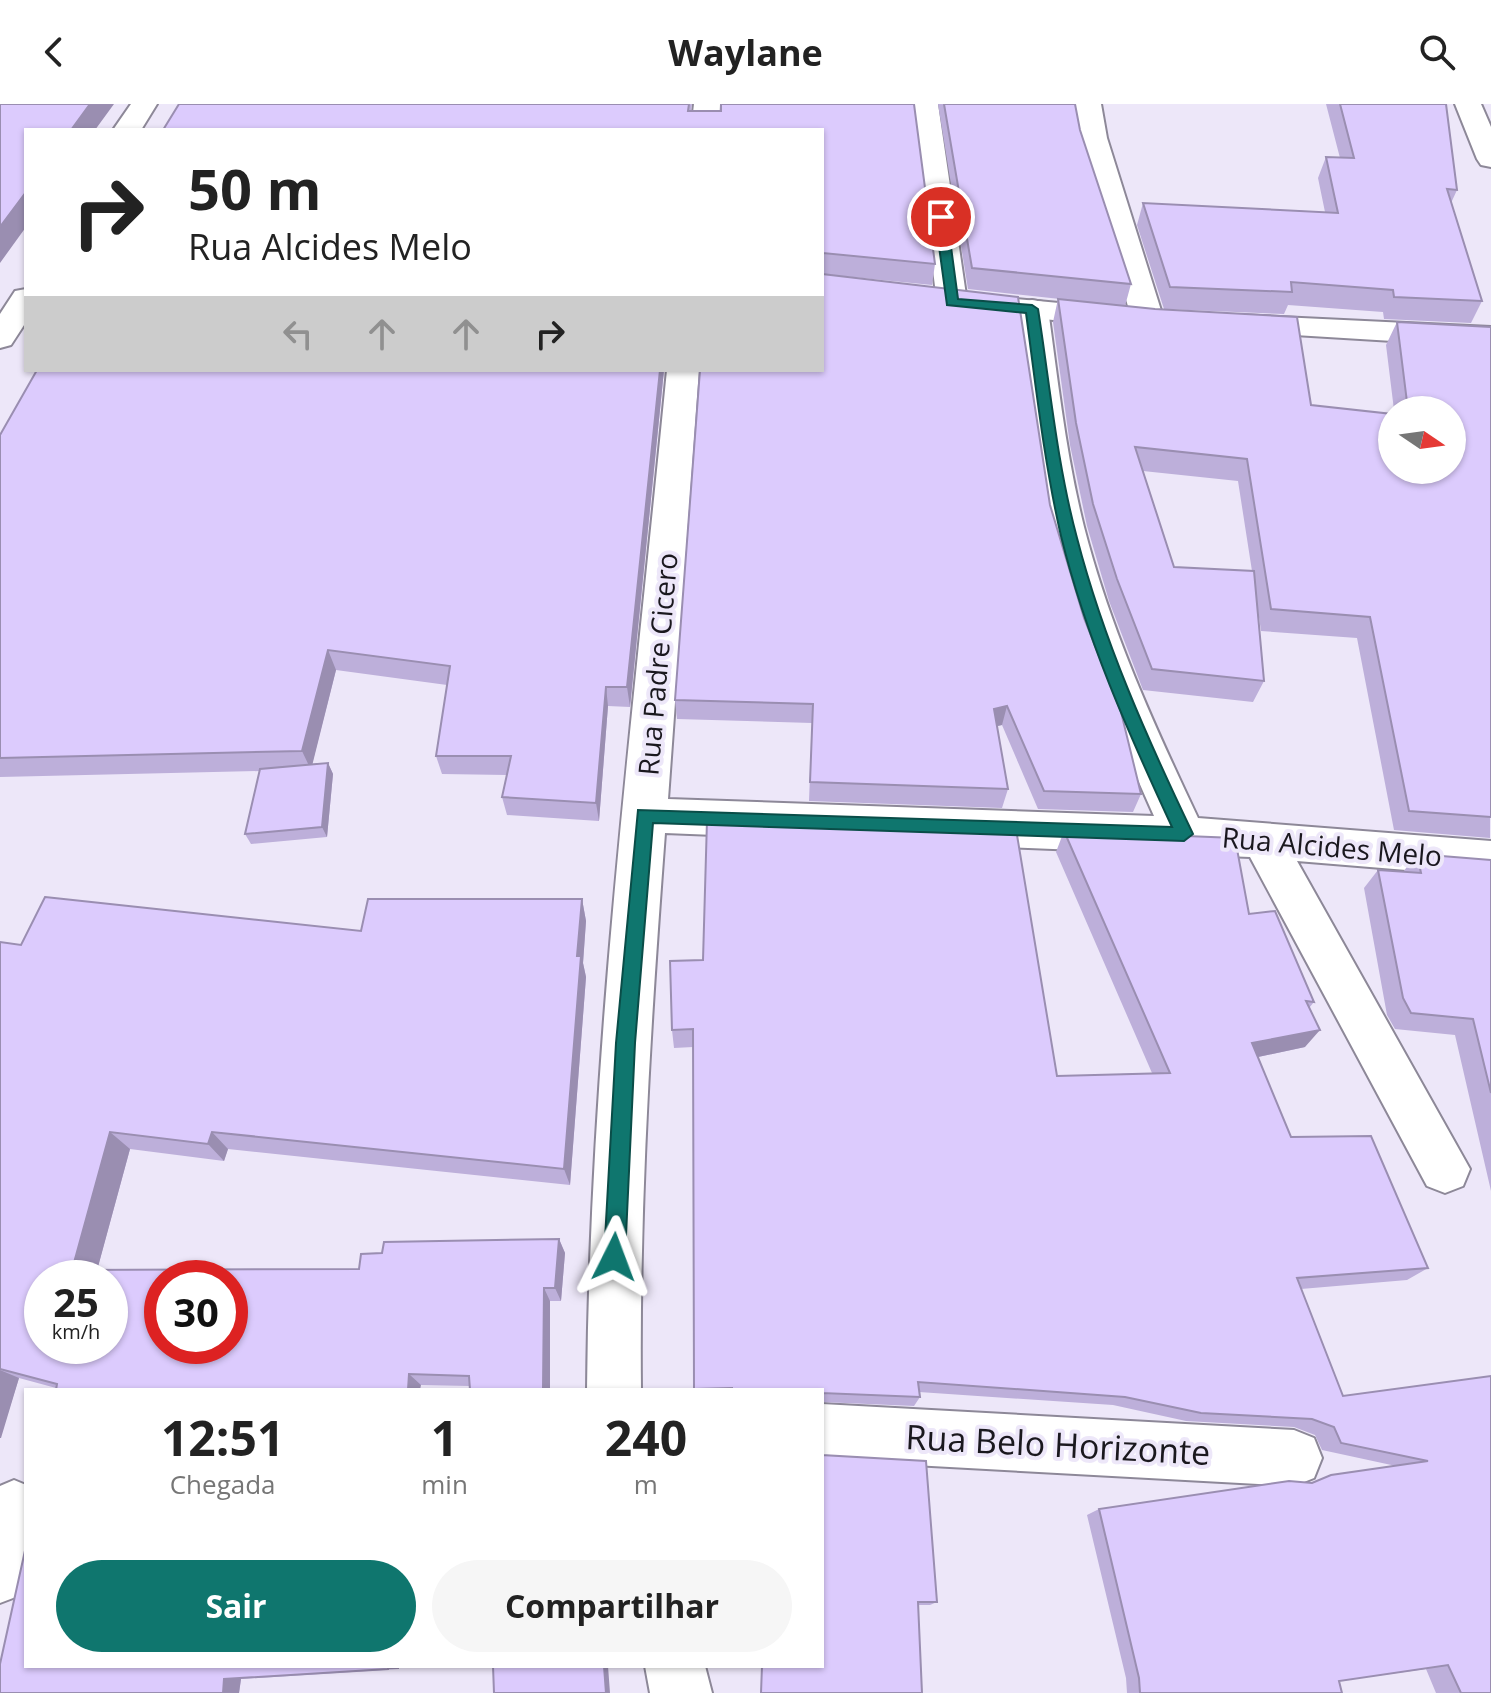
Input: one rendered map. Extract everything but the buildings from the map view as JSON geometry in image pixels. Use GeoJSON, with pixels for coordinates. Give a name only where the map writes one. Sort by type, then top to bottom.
{"type":"FeatureCollection","features":[{"type":"Feature","properties":{"kind":"street"},"geometry":{"type":"LineString","coordinates":[[128,128],[144,104]]}},
{"type":"Feature","properties":{"kind":"street"},"geometry":{"type":"LineString","coordinates":[[705,128],[707,104]]}},
{"type":"Feature","properties":{"kind":"street"},"geometry":{"type":"LineString","coordinates":[[925,104],[937,300],[1179,321]]}},
{"type":"Feature","properties":{"kind":"street"},"geometry":{"type":"LineString","coordinates":[[1088,104],[1093,138],[1148,320]]}},
{"type":"Feature","properties":{"kind":"street"},"geometry":{"type":"LineString","coordinates":[[1468,104],[1491,159]]}},
{"type":"Feature","properties":{"kind":"street"},"geometry":{"type":"LineString","coordinates":[[0,338],[24,301]]}},
{"type":"Feature","properties":{"kind":"street"},"geometry":{"type":"LineString","coordinates":[[1032,309],[1056,479],[1096,629],[1126,710],[1184,834]]}},
{"type":"Feature","properties":{"kind":"street"},"geometry":{"type":"LineString","coordinates":[[1210,323],[1491,337]]}},
{"type":"Feature","properties":{"kind":"street","name":"Rua Padre Cicero"},"geometry":{"type":"LineString","coordinates":[[614,1388],[614,1257],[626,1043],[683,372]]}},
{"type":"Feature","properties":{"kind":"street","name":"Rua Alcides Melo"},"geometry":{"type":"LineString","coordinates":[[645,815],[1184,834],[1491,859]]}},
{"type":"Feature","properties":{"kind":"street"},"geometry":{"type":"LineString","coordinates":[[1264,842],[1445,1169]]}},
{"type":"Feature","properties":{"kind":"street","name":"Rua Belo Horizonte"},"geometry":{"type":"LineString","coordinates":[[824,1432],[1294,1458]]}},
{"type":"Feature","properties":{"kind":"street"},"geometry":{"type":"LineString","coordinates":[[0,1574],[13,1509]]}},
{"type":"Feature","properties":{"kind":"street"},"geometry":{"type":"LineString","coordinates":[[675,1668],[681,1693]]}},
{"type":"Feature","properties":{"kind":"route"},"geometry":{"type":"LineString","coordinates":[[614,1257],[626,1043],[645,815],[1184,834],[1126,710],[1096,629],[1056,479],[1032,309],[952,302],[941,217]]}}]}
